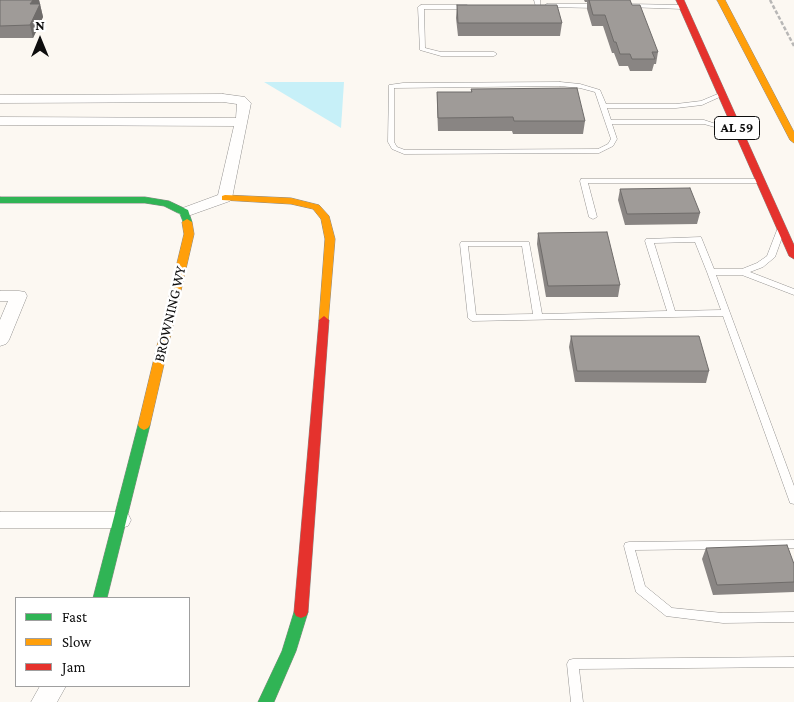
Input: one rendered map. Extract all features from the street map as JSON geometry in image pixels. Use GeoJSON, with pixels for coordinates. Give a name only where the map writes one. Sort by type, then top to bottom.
{"type":"FeatureCollection","features":[{"type":"Feature","properties":{"kind":"street","name":"AL 59"},"geometry":{"type":"LineString","coordinates":[[721,0],[794,140]]}},
{"type":"Feature","properties":{"kind":"street","name":"AL 59"},"geometry":{"type":"LineString","coordinates":[[682,3],[794,256]]}},
{"type":"Feature","properties":{"kind":"street"},"geometry":{"type":"LineString","coordinates":[[0,100],[224,98],[240,100],[244,103],[226,198]]}},
{"type":"Feature","properties":{"kind":"street"},"geometry":{"type":"LineString","coordinates":[[0,121],[241,122]]}},
{"type":"Feature","properties":{"kind":"street"},"geometry":{"type":"LineString","coordinates":[[0,200],[146,200],[166,203],[185,212],[226,198],[291,202],[316,206],[326,218],[330,239],[301,615],[289,651],[266,702]]}},
{"type":"Feature","properties":{"kind":"street","name":"BROWNING WY"},"geometry":{"type":"LineString","coordinates":[[100,597],[121,520],[189,234],[185,212]]}},
{"type":"Feature","properties":{"kind":"street"},"geometry":{"type":"LineString","coordinates":[[0,296],[18,296],[0,340]]}},
{"type":"Feature","properties":{"kind":"street"},"geometry":{"type":"LineString","coordinates":[[0,520],[121,520]]}},
{"type":"Feature","properties":{"kind":"street"},"geometry":{"type":"LineString","coordinates":[[42,702],[53,687]]}},
{"type":"Feature","properties":{"kind":"lane"},"geometry":{"type":"LineString","coordinates":[[528,6],[538,3],[604,6]]}},
{"type":"Feature","properties":{"kind":"lane"},"geometry":{"type":"LineString","coordinates":[[626,6],[682,3]]}},
{"type":"Feature","properties":{"kind":"lane"},"geometry":{"type":"LineString","coordinates":[[470,7],[421,7],[422,48],[441,54],[494,54]]}},
{"type":"Feature","properties":{"kind":"lane"},"geometry":{"type":"LineString","coordinates":[[560,84],[598,90],[603,106],[614,139],[611,145],[599,151],[404,152],[394,148],[391,142],[392,86],[560,84]]}},
{"type":"Feature","properties":{"kind":"lane"},"geometry":{"type":"LineString","coordinates":[[603,106],[676,106],[702,103],[722,94]]}},
{"type":"Feature","properties":{"kind":"lane"},"geometry":{"type":"LineString","coordinates":[[608,122],[704,122],[720,127],[741,138]]}},
{"type":"Feature","properties":{"kind":"lane"},"geometry":{"type":"LineString","coordinates":[[593,218],[584,181],[761,181]]}},
{"type":"Feature","properties":{"kind":"lane"},"geometry":{"type":"LineString","coordinates":[[743,272],[760,265],[771,257],[781,227]]}},
{"type":"Feature","properties":{"kind":"lane"},"geometry":{"type":"LineString","coordinates":[[672,314],[649,241],[698,240],[793,496]]}},
{"type":"Feature","properties":{"kind":"lane"},"geometry":{"type":"LineString","coordinates":[[538,317],[526,244],[464,244],[472,318],[538,317],[726,313]]}},
{"type":"Feature","properties":{"kind":"lane"},"geometry":{"type":"LineString","coordinates":[[711,272],[743,272],[794,292]]}},
{"type":"Feature","properties":{"kind":"lane"},"geometry":{"type":"LineString","coordinates":[[794,544],[630,546],[640,589],[650,599],[670,613],[722,618],[794,617]]}},
{"type":"Feature","properties":{"kind":"lane"},"geometry":{"type":"LineString","coordinates":[[577,702],[573,664],[794,662]]}},
{"type":"Feature","properties":{"kind":"path"},"geometry":{"type":"LineString","coordinates":[[770,0],[794,46]]}},
{"type":"Feature","properties":{"kind":"water"},"geometry":{"type":"Polygon","coordinates":[[[264,82],[344,82],[341,128],[264,82]]]}},
{"type":"Feature","properties":{"kind":"building"},"geometry":{"type":"Polygon","coordinates":[[[0,0],[33,0],[30,4],[40,4],[30,25],[0,26],[0,0]]]}},
{"type":"Feature","properties":{"kind":"building"},"geometry":{"type":"Polygon","coordinates":[[[589,0],[630,0],[632,5],[640,5],[658,52],[652,52],[655,59],[632,59],[630,54],[620,54],[605,15],[593,15],[589,0]]]}},
{"type":"Feature","properties":{"kind":"building"},"geometry":{"type":"Polygon","coordinates":[[[457,5],[557,5],[562,23],[458,23],[457,5]]]}},
{"type":"Feature","properties":{"kind":"building"},"geometry":{"type":"Polygon","coordinates":[[[577,88],[585,121],[514,121],[513,117],[438,118],[437,92],[472,92],[471,89],[577,88]]]}},
{"type":"Feature","properties":{"kind":"building"},"geometry":{"type":"Polygon","coordinates":[[[690,188],[700,213],[627,214],[620,189],[690,188]]]}},
{"type":"Feature","properties":{"kind":"building"},"geometry":{"type":"Polygon","coordinates":[[[607,232],[620,285],[548,286],[538,233],[607,232]]]}},
{"type":"Feature","properties":{"kind":"building"},"geometry":{"type":"Polygon","coordinates":[[[571,336],[699,336],[709,371],[577,371],[571,336]]]}},
{"type":"Feature","properties":{"kind":"building"},"geometry":{"type":"Polygon","coordinates":[[[787,545],[794,564],[794,582],[717,585],[706,548],[787,545]]]}},
{"type":"Feature","properties":{"kind":"traffic: fast"},"geometry":{"type":"LineString","coordinates":[[0,200],[145,200],[166,203],[185,212],[187,222]]}},
{"type":"Feature","properties":{"kind":"traffic: fast"},"geometry":{"type":"LineString","coordinates":[[100,597],[144,425]]}},
{"type":"Feature","properties":{"kind":"traffic: fast"},"geometry":{"type":"LineString","coordinates":[[266,702],[289,651],[301,612]]}},
{"type":"Feature","properties":{"kind":"traffic: slow"},"geometry":{"type":"LineString","coordinates":[[721,0],[794,140]]}},
{"type":"Feature","properties":{"kind":"traffic: slow"},"geometry":{"type":"LineString","coordinates":[[225,198],[291,201],[316,207],[326,218],[330,239],[324,320]]}},
{"type":"Feature","properties":{"kind":"traffic: slow"},"geometry":{"type":"LineString","coordinates":[[144,425],[189,234],[187,222]]}},
{"type":"Feature","properties":{"kind":"traffic: jam"},"geometry":{"type":"LineString","coordinates":[[680,0],[794,256]]}},
{"type":"Feature","properties":{"kind":"traffic: jam"},"geometry":{"type":"LineString","coordinates":[[301,612],[324,320]]}}]}
